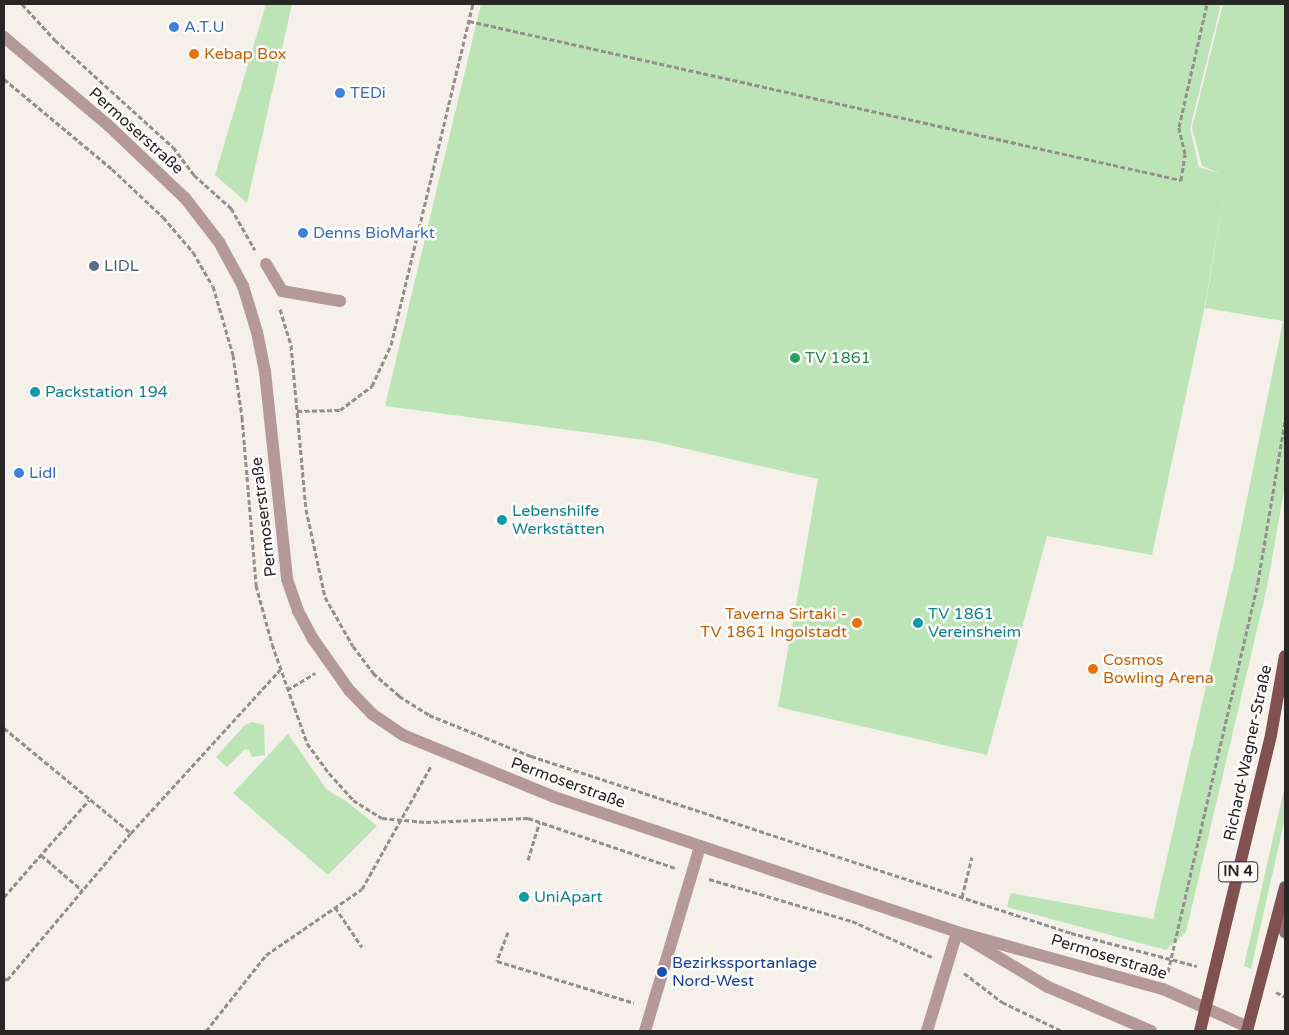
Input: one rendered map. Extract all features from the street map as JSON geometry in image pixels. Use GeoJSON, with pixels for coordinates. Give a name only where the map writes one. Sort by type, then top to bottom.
{"type":"FeatureCollection","features":[{"type":"Feature","properties":{"kind":"main road","name":"Richard-Wagner-Straße"},"geometry":{"type":"LineString","coordinates":[[1200,1031],[1271,735],[1285,656]]}},
{"type":"Feature","properties":{"kind":"main road"},"geometry":{"type":"LineString","coordinates":[[1250,1030],[1285,887]]}},
{"type":"Feature","properties":{"kind":"main road"},"geometry":{"type":"LineString","coordinates":[[1280,912],[1285,932]]}},
{"type":"Feature","properties":{"kind":"street","name":"Permoserstraße"},"geometry":{"type":"LineString","coordinates":[[4,37],[109,126],[185,198],[219,242],[243,286],[257,332],[265,372],[287,579],[298,611],[331,664],[348,690],[372,714],[403,735],[554,797],[957,932],[1085,965],[1163,989],[1250,1030]]}},
{"type":"Feature","properties":{"kind":"street"},"geometry":{"type":"LineString","coordinates":[[266,264],[282,291],[340,301]]}},
{"type":"Feature","properties":{"kind":"street"},"geometry":{"type":"LineString","coordinates":[[645,1031],[700,846]]}},
{"type":"Feature","properties":{"kind":"street","name":"Permoserstraße"},"geometry":{"type":"LineString","coordinates":[[957,932],[982,950],[1048,987],[1151,1031]]}},
{"type":"Feature","properties":{"kind":"street"},"geometry":{"type":"LineString","coordinates":[[927,1031],[957,932]]}},
{"type":"Feature","properties":{"kind":"path"},"geometry":{"type":"LineString","coordinates":[[22,4],[55,40],[173,147],[194,175],[231,208],[256,252]]}},
{"type":"Feature","properties":{"kind":"path"},"geometry":{"type":"LineString","coordinates":[[297,411],[340,410],[372,386],[391,345],[473,4]]}},
{"type":"Feature","properties":{"kind":"path"},"geometry":{"type":"LineString","coordinates":[[469,21],[1181,180],[1185,154],[1179,127],[1207,4]]}},
{"type":"Feature","properties":{"kind":"path"},"geometry":{"type":"LineString","coordinates":[[4,79],[112,169],[163,217],[193,252],[212,286],[233,355],[241,408],[256,585],[280,669],[307,743],[329,773],[353,800],[382,818],[399,820],[426,822],[516,817],[692,874],[852,921],[970,976],[1002,1002],[1062,1031]]}},
{"type":"Feature","properties":{"kind":"path"},"geometry":{"type":"LineString","coordinates":[[277,302],[291,346],[306,509],[325,597],[353,646],[374,673],[399,696],[437,718],[531,756],[1071,933],[1172,960],[1258,582],[1285,420]]}},
{"type":"Feature","properties":{"kind":"path"},"geometry":{"type":"LineString","coordinates":[[287,690],[331,664]]}},
{"type":"Feature","properties":{"kind":"path"},"geometry":{"type":"LineString","coordinates":[[4,978],[7,980],[131,833],[280,669]]}},
{"type":"Feature","properties":{"kind":"path"},"geometry":{"type":"LineString","coordinates":[[4,728],[131,833]]}},
{"type":"Feature","properties":{"kind":"path"},"geometry":{"type":"LineString","coordinates":[[206,1031],[266,955],[362,889],[439,751]]}},
{"type":"Feature","properties":{"kind":"path"},"geometry":{"type":"LineString","coordinates":[[4,898],[89,800]]}},
{"type":"Feature","properties":{"kind":"path"},"geometry":{"type":"LineString","coordinates":[[528,860],[539,823]]}},
{"type":"Feature","properties":{"kind":"path"},"geometry":{"type":"LineString","coordinates":[[41,855],[82,890]]}},
{"type":"Feature","properties":{"kind":"path"},"geometry":{"type":"LineString","coordinates":[[962,897],[972,857]]}},
{"type":"Feature","properties":{"kind":"path"},"geometry":{"type":"LineString","coordinates":[[335,907],[362,947]]}},
{"type":"Feature","properties":{"kind":"path"},"geometry":{"type":"LineString","coordinates":[[508,932],[497,961],[651,1008]]}},
{"type":"Feature","properties":{"kind":"green space"},"geometry":{"type":"Polygon","coordinates":[[[266,4],[292,4],[247,203],[215,175],[266,4]]]}},
{"type":"Feature","properties":{"kind":"green space","name":"TV 1861"},"geometry":{"type":"Polygon","coordinates":[[[481,4],[1221,4],[1190,128],[1199,167],[1221,174],[1202,166],[1192,128],[1223,4],[1285,4],[1285,485],[1267,587],[1186,932],[1166,950],[1007,907],[1011,893],[1153,919],[1234,563],[1283,321],[1205,308],[1227,176],[1204,310],[1152,555],[1047,536],[987,755],[778,707],[818,479],[652,441],[385,406],[481,4]]]}},
{"type":"Feature","properties":{"kind":"green space"},"geometry":{"type":"Polygon","coordinates":[[[252,722],[264,725],[265,755],[252,757],[249,750],[245,749],[227,767],[216,757],[245,725],[252,722]]]}},
{"type":"Feature","properties":{"kind":"green space"},"geometry":{"type":"Polygon","coordinates":[[[288,734],[327,790],[346,801],[377,826],[328,875],[233,793],[288,734]]]}},
{"type":"Feature","properties":{"kind":"green space"},"geometry":{"type":"Polygon","coordinates":[[[1285,785],[1285,818],[1251,969],[1244,966],[1285,785]]]}},
{"type":"Feature","properties":{"kind":"place","name":"A.T.U"},"geometry":{"type":"Point","coordinates":[174,27]}},
{"type":"Feature","properties":{"kind":"place","name":"Kebap Box"},"geometry":{"type":"Point","coordinates":[194,54]}},
{"type":"Feature","properties":{"kind":"place","name":"TEDi"},"geometry":{"type":"Point","coordinates":[340,93]}},
{"type":"Feature","properties":{"kind":"place","name":"Denns BioMarkt"},"geometry":{"type":"Point","coordinates":[303,233]}},
{"type":"Feature","properties":{"kind":"place","name":"LIDL"},"geometry":{"type":"Point","coordinates":[94,266]}},
{"type":"Feature","properties":{"kind":"place","name":"TV 1861"},"geometry":{"type":"Point","coordinates":[795,358]}},
{"type":"Feature","properties":{"kind":"place","name":"Packstation 194"},"geometry":{"type":"Point","coordinates":[35,392]}},
{"type":"Feature","properties":{"kind":"place","name":"Lidl"},"geometry":{"type":"Point","coordinates":[19,473]}},
{"type":"Feature","properties":{"kind":"place","name":"Lebenshilfe Werkstätten"},"geometry":{"type":"Point","coordinates":[502,520]}},
{"type":"Feature","properties":{"kind":"place","name":"Taverna Sirtaki - TV 1861 Ingolstadt"},"geometry":{"type":"Point","coordinates":[857,623]}},
{"type":"Feature","properties":{"kind":"place","name":"TV 1861 Vereinsheim"},"geometry":{"type":"Point","coordinates":[918,623]}},
{"type":"Feature","properties":{"kind":"place","name":"Cosmos Bowling Arena"},"geometry":{"type":"Point","coordinates":[1093,669]}},
{"type":"Feature","properties":{"kind":"place","name":"UniApart"},"geometry":{"type":"Point","coordinates":[524,897]}},
{"type":"Feature","properties":{"kind":"place","name":"Bezirkssportanlage Nord-West"},"geometry":{"type":"Point","coordinates":[662,972]}}]}
